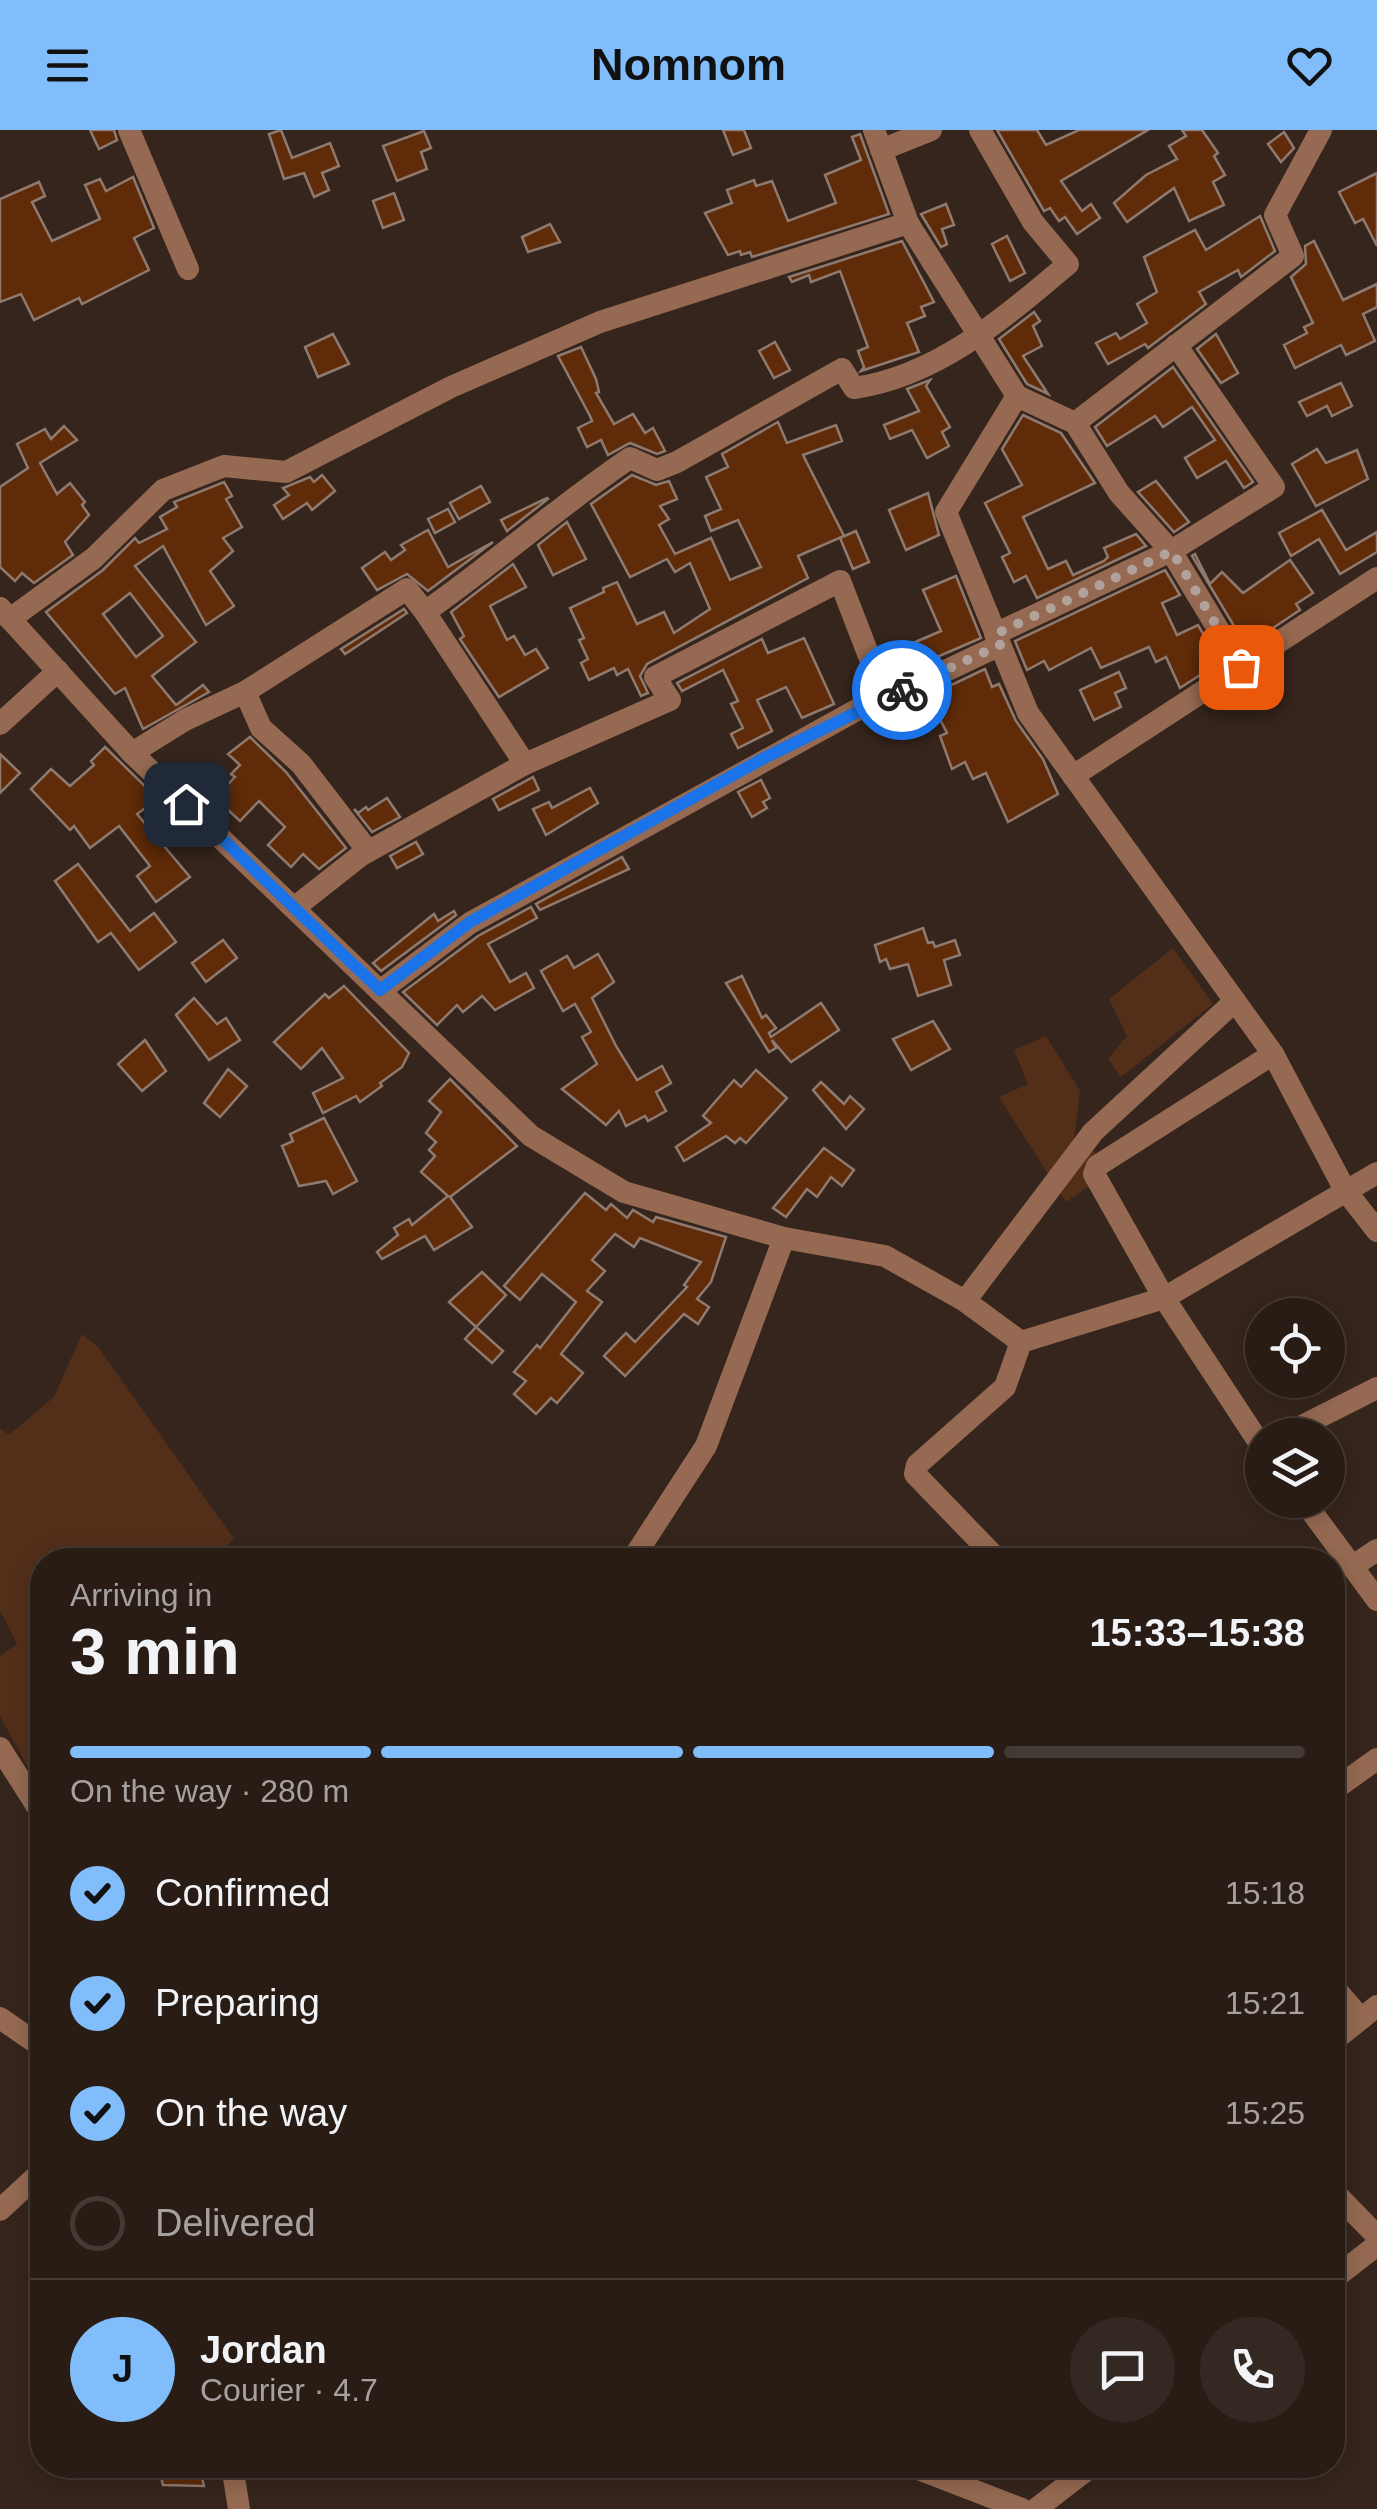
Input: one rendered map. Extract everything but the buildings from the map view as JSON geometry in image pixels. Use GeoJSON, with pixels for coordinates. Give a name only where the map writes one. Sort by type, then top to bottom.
{"type":"FeatureCollection","features":[{"type":"Feature","properties":{"kind":"street"},"geometry":{"type":"LineString","coordinates":[[130,130],[188,269]]}},
{"type":"Feature","properties":{"kind":"street"},"geometry":{"type":"LineString","coordinates":[[932,130],[878,140],[908,222],[1017,396],[1076,423],[1119,492],[1172,551],[1241,667]]}},
{"type":"Feature","properties":{"kind":"street"},"geometry":{"type":"LineString","coordinates":[[424,612],[503,557],[569,499],[630,458],[657,470],[721,440],[842,369],[854,388],[912,374],[979,335],[1068,264],[1033,222],[980,130]]}},
{"type":"Feature","properties":{"kind":"street"},"geometry":{"type":"LineString","coordinates":[[1076,423],[1294,256],[1275,215],[1321,130]]}},
{"type":"Feature","properties":{"kind":"street"},"geometry":{"type":"LineString","coordinates":[[908,222],[600,322],[452,387],[286,472],[224,466],[163,490],[94,558],[5,614],[132,753],[531,1136],[624,1192],[784,1238],[885,1256],[964,1301],[1021,1342]]}},
{"type":"Feature","properties":{"kind":"street"},"geometry":{"type":"LineString","coordinates":[[380,990],[470,922],[884,695],[918,684],[1172,551],[1274,487],[1176,345]]}},
{"type":"Feature","properties":{"kind":"street"},"geometry":{"type":"LineString","coordinates":[[1017,396],[946,512],[1028,714],[1273,1054],[1346,1190],[1377,1231]]}},
{"type":"Feature","properties":{"kind":"street"},"geometry":{"type":"LineString","coordinates":[[1073,776],[1377,578]]}},
{"type":"Feature","properties":{"kind":"street"},"geometry":{"type":"LineString","coordinates":[[294,908],[368,852],[525,764],[670,700],[655,677],[840,581],[884,695]]}},
{"type":"Feature","properties":{"kind":"street"},"geometry":{"type":"LineString","coordinates":[[132,753],[185,720],[245,692],[407,589],[525,764]]}},
{"type":"Feature","properties":{"kind":"street"},"geometry":{"type":"LineString","coordinates":[[0,724],[58,671]]}},
{"type":"Feature","properties":{"kind":"street"},"geometry":{"type":"LineString","coordinates":[[245,692],[262,728],[301,764],[368,852]]}},
{"type":"Feature","properties":{"kind":"street"},"geometry":{"type":"LineString","coordinates":[[964,1301],[1093,1132],[1235,1001]]}},
{"type":"Feature","properties":{"kind":"street"},"geometry":{"type":"LineString","coordinates":[[1245,1420],[1164,1298],[1095,1182],[1097,1166],[1273,1054]]}},
{"type":"Feature","properties":{"kind":"street"},"geometry":{"type":"LineString","coordinates":[[1021,1342],[1164,1298],[1377,1172]]}},
{"type":"Feature","properties":{"kind":"street"},"geometry":{"type":"LineString","coordinates":[[640,1548],[706,1446],[784,1238]]}},
{"type":"Feature","properties":{"kind":"street"},"geometry":{"type":"LineString","coordinates":[[979,1548],[915,1474],[917,1465],[1005,1386],[1021,1342]]}},
{"type":"Feature","properties":{"kind":"street"},"geometry":{"type":"LineString","coordinates":[[1318,1418],[1377,1388]]}},
{"type":"Feature","properties":{"kind":"street"},"geometry":{"type":"LineString","coordinates":[[1317,1518],[1339,1548]]}},
{"type":"Feature","properties":{"kind":"street"},"geometry":{"type":"LineString","coordinates":[[1353,1566],[1377,1550]]}},
{"type":"Feature","properties":{"kind":"street"},"geometry":{"type":"LineString","coordinates":[[1345,1555],[1377,1600]]}},
{"type":"Feature","properties":{"kind":"street"},"geometry":{"type":"LineString","coordinates":[[0,1748],[30,1795]]}},
{"type":"Feature","properties":{"kind":"street"},"geometry":{"type":"LineString","coordinates":[[1345,1782],[1377,1759]]}},
{"type":"Feature","properties":{"kind":"street"},"geometry":{"type":"LineString","coordinates":[[1345,1994],[1369,2012],[1345,2031]]}},
{"type":"Feature","properties":{"kind":"street"},"geometry":{"type":"LineString","coordinates":[[0,2018],[30,2039]]}},
{"type":"Feature","properties":{"kind":"street"},"geometry":{"type":"LineString","coordinates":[[0,2210],[30,2181]]}},
{"type":"Feature","properties":{"kind":"street"},"geometry":{"type":"LineString","coordinates":[[1345,2203],[1377,2236]]}},
{"type":"Feature","properties":{"kind":"street"},"geometry":{"type":"LineString","coordinates":[[1345,2270],[1377,2244]]}},
{"type":"Feature","properties":{"kind":"street"},"geometry":{"type":"LineString","coordinates":[[234,2478],[239,2509]]}},
{"type":"Feature","properties":{"kind":"street"},"geometry":{"type":"LineString","coordinates":[[942,2478],[1022,2509]]}},
{"type":"Feature","properties":{"kind":"street"},"geometry":{"type":"LineString","coordinates":[[1036,2509],[1075,2478]]}},
{"type":"Feature","properties":{"kind":"shaded area"},"geometry":{"type":"Polygon","coordinates":[[[1173,948],[1213,1004],[1121,1077],[1108,1059],[1127,1036],[1109,999],[1173,948]]]}},
{"type":"Feature","properties":{"kind":"shaded area"},"geometry":{"type":"Polygon","coordinates":[[[1046,1036],[1080,1091],[1074,1139],[1095,1152],[1095,1182],[1066,1202],[999,1097],[1028,1084],[1014,1050],[1046,1036]]]}},
{"type":"Feature","properties":{"kind":"shaded area"},"geometry":{"type":"Polygon","coordinates":[[[82,1334],[98,1347],[234,1539],[224,1548],[30,1548],[30,1771],[0,1716],[0,1656],[17,1644],[0,1610],[0,1428],[9,1435],[54,1397],[82,1334]]]}},
{"type":"Feature","properties":{"kind":"way so far"},"geometry":{"type":"LineString","coordinates":[[902,690],[1000,645],[996,634],[1090,594],[1172,551],[1241,667]]}},
{"type":"Feature","properties":{"kind":"route"},"geometry":{"type":"LineString","coordinates":[[186,804],[380,990],[470,922],[762,759],[884,695],[902,690]]}}]}
